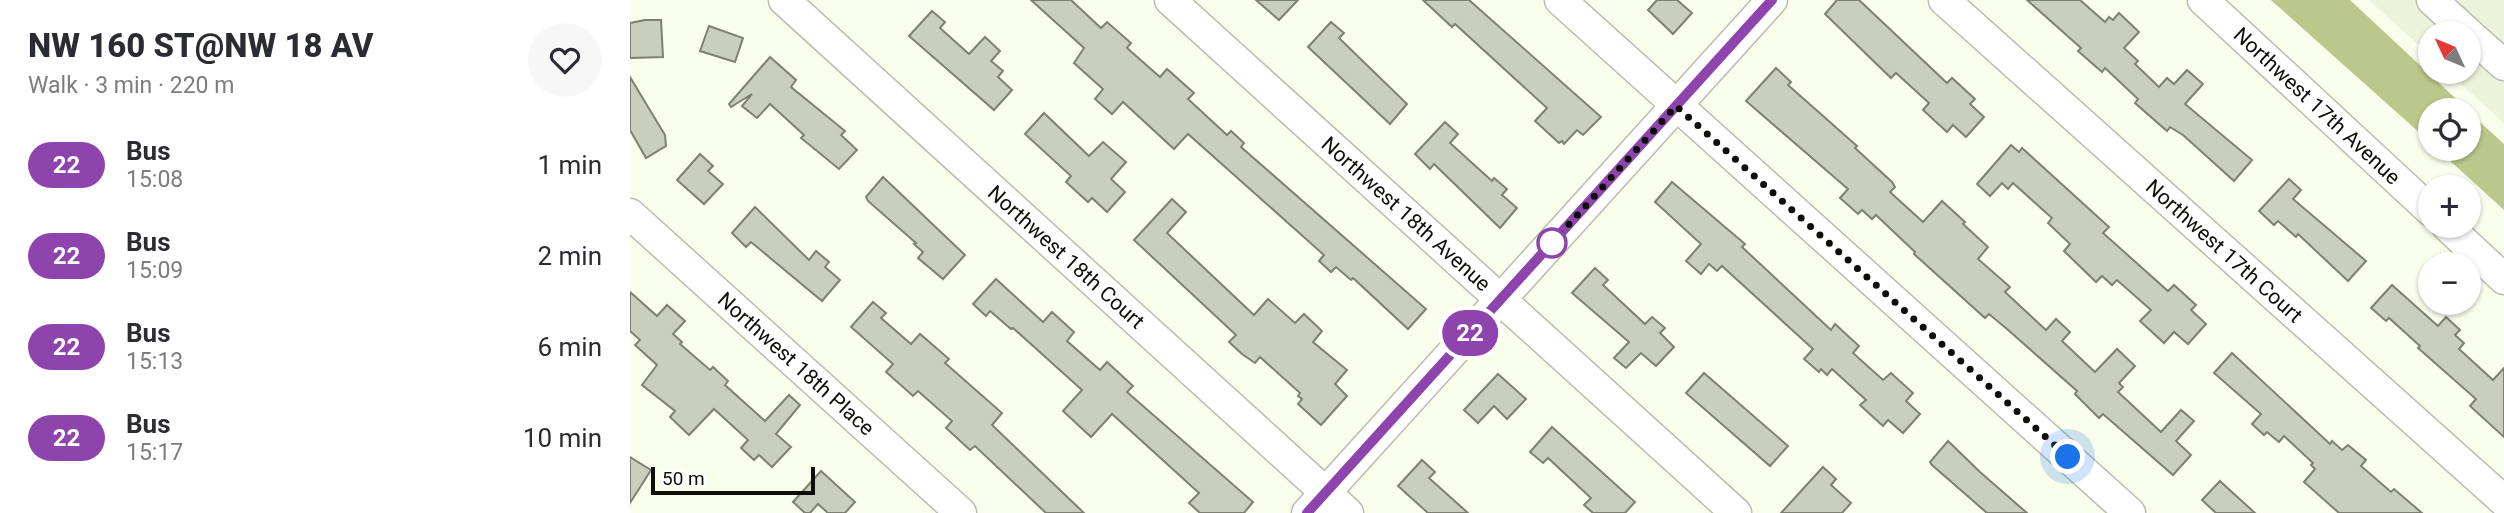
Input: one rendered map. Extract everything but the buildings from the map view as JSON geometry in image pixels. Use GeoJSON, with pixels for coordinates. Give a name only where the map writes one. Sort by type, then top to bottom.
{"type":"FeatureCollection","features":[{"type":"Feature","properties":{"kind":"street","name":"Northwest 18th Court"},"geometry":{"type":"LineString","coordinates":[[784,0],[1317,503],[1348,513]]}},
{"type":"Feature","properties":{"kind":"street","name":"Northwest 18th Avenue"},"geometry":{"type":"LineString","coordinates":[[1170,0],[1736,513]]}},
{"type":"Feature","properties":{"kind":"street"},"geometry":{"type":"LineString","coordinates":[[1560,0],[2130,513]]}},
{"type":"Feature","properties":{"kind":"street"},"geometry":{"type":"LineString","coordinates":[[1317,503],[1772,0]]}},
{"type":"Feature","properties":{"kind":"street","name":"Northwest 17th Court"},"geometry":{"type":"LineString","coordinates":[[1944,0],[2504,501]]}},
{"type":"Feature","properties":{"kind":"street","name":"Northwest 17th Avenue"},"geometry":{"type":"LineString","coordinates":[[2203,0],[2418,199]]}},
{"type":"Feature","properties":{"kind":"street"},"geometry":{"type":"LineString","coordinates":[[2432,0],[2455,21]]}},
{"type":"Feature","properties":{"kind":"street"},"geometry":{"type":"LineString","coordinates":[[2482,46],[2504,65]]}},
{"type":"Feature","properties":{"kind":"street","name":"Northwest 18th Place"},"geometry":{"type":"LineString","coordinates":[[630,214],[961,513]]}},
{"type":"Feature","properties":{"kind":"street"},"geometry":{"type":"LineString","coordinates":[[2460,238],[2504,279]]}},
{"type":"Feature","properties":{"kind":"shaded area"},"geometry":{"type":"Polygon","coordinates":[[[2271,0],[2350,0],[2418,63],[2418,84],[2440,84],[2455,98],[2418,98],[2418,131],[2271,0]]]}},
{"type":"Feature","properties":{"kind":"shaded area"},"geometry":{"type":"Polygon","coordinates":[[[2369,0],[2504,0],[2504,123],[2481,102],[2481,98],[2477,98],[2461,84],[2482,84],[2482,21],[2418,21],[2418,44],[2369,0]]]}},
{"type":"Feature","properties":{"kind":"shaded area"},"geometry":{"type":"Polygon","coordinates":[[[2481,123],[2504,144],[2504,210],[2481,189],[2481,175],[2466,175],[2450,161],[2481,161],[2481,123]]]}},
{"type":"Feature","properties":{"kind":"bus line","name":"22"},"geometry":{"type":"LineString","coordinates":[[1307,513],[1772,0]]}},
{"type":"Feature","properties":{"kind":"route"},"geometry":{"type":"LineString","coordinates":[[1552,243],[1676,106],[2068,457]]}}]}
